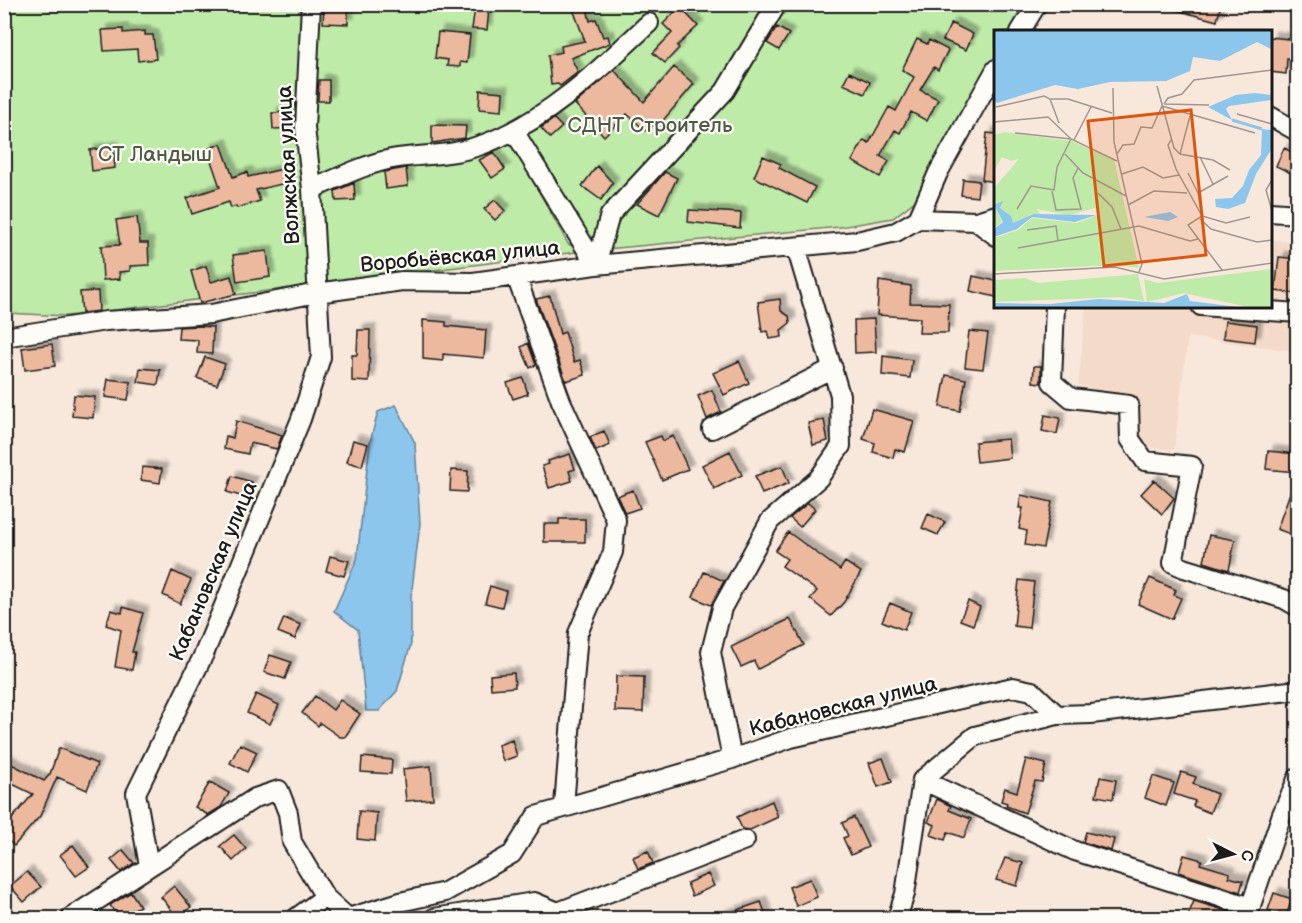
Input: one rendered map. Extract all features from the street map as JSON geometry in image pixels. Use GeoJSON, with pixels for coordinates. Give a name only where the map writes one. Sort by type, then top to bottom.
{"type":"FeatureCollection","features":[{"type":"Feature","properties":{"kind":"street","name":"Волжская улица"},"geometry":{"type":"LineString","coordinates":[[311,4],[305,128],[312,189],[316,290]]}},
{"type":"Feature","properties":{"kind":"street"},"geometry":{"type":"LineString","coordinates":[[596,265],[610,215],[725,91],[777,4]]}},
{"type":"Feature","properties":{"kind":"street"},"geometry":{"type":"LineString","coordinates":[[1021,30],[1037,4]]}},
{"type":"Feature","properties":{"kind":"street"},"geometry":{"type":"LineString","coordinates":[[312,189],[396,158],[441,156],[482,145],[514,131],[574,90],[649,23]]}},
{"type":"Feature","properties":{"kind":"street"},"geometry":{"type":"LineString","coordinates":[[994,73],[938,173],[918,219],[976,221],[994,215]]}},
{"type":"Feature","properties":{"kind":"street"},"geometry":{"type":"LineString","coordinates":[[1272,117],[1298,132]]}},
{"type":"Feature","properties":{"kind":"street"},"geometry":{"type":"LineString","coordinates":[[514,131],[596,265]]}},
{"type":"Feature","properties":{"kind":"street"},"geometry":{"type":"LineString","coordinates":[[1272,212],[1298,214]]}},
{"type":"Feature","properties":{"kind":"street","name":"Воробьёвская улица"},"geometry":{"type":"LineString","coordinates":[[4,337],[106,321],[211,314],[316,290],[402,281],[473,282],[596,265],[857,241],[896,232],[918,219]]}},
{"type":"Feature","properties":{"kind":"street"},"geometry":{"type":"LineString","coordinates":[[976,221],[994,234]]}},
{"type":"Feature","properties":{"kind":"street"},"geometry":{"type":"LineString","coordinates":[[732,759],[711,652],[722,608],[770,521],[819,478],[841,446],[840,395],[796,247]]}},
{"type":"Feature","properties":{"kind":"street"},"geometry":{"type":"LineString","coordinates":[[516,276],[561,401],[616,520],[613,552],[578,633],[564,806]]}},
{"type":"Feature","properties":{"kind":"street","name":"Кабановская улица"},"geometry":{"type":"LineString","coordinates":[[149,866],[136,793],[204,654],[301,419],[321,357],[316,290]]}},
{"type":"Feature","properties":{"kind":"street"},"geometry":{"type":"LineString","coordinates":[[1055,308],[1052,382],[1071,398],[1129,405],[1130,439],[1145,460],[1192,466],[1173,563],[1284,599],[1298,607]]}},
{"type":"Feature","properties":{"kind":"street"},"geometry":{"type":"LineString","coordinates":[[1229,308],[1298,313]]}},
{"type":"Feature","properties":{"kind":"street"},"geometry":{"type":"LineString","coordinates":[[712,429],[833,368]]}},
{"type":"Feature","properties":{"kind":"street","name":"Кабановская улица"},"geometry":{"type":"LineString","coordinates":[[70,918],[255,798],[279,790],[288,813],[292,842],[325,897],[349,918],[400,902],[445,892],[512,854],[536,816],[732,759],[791,738],[1013,687],[1032,691],[1057,715]]}},
{"type":"Feature","properties":{"kind":"street"},"geometry":{"type":"LineString","coordinates":[[897,918],[905,894],[922,780],[975,736],[1057,715],[1091,714],[1298,690]]}},
{"type":"Feature","properties":{"kind":"street"},"geometry":{"type":"LineString","coordinates":[[922,780],[1075,851],[1249,913],[1282,814],[1298,777]]}},
{"type":"Feature","properties":{"kind":"street"},"geometry":{"type":"LineString","coordinates":[[434,918],[534,902],[560,915],[745,840]]}},
{"type":"Feature","properties":{"kind":"street"},"geometry":{"type":"LineString","coordinates":[[296,918],[325,897]]}},
{"type":"Feature","properties":{"kind":"shaded area"},"geometry":{"type":"Polygon","coordinates":[[[1272,240],[1297,242],[1297,357],[1288,350],[1188,337],[1174,450],[1137,446],[1136,401],[1078,385],[1086,308],[1272,308],[1272,240]]]}},
{"type":"Feature","properties":{"kind":"shaded area"},"geometry":{"type":"Polygon","coordinates":[[[1297,398],[1297,474],[1289,473],[1297,398]]]}},
{"type":"Feature","properties":{"kind":"green space","name":"СТ Ландыш"},"geometry":{"type":"Polygon","coordinates":[[[4,5],[1028,5],[1014,30],[994,30],[994,67],[925,193],[893,218],[840,227],[585,251],[67,316],[5,313],[4,5]],[[517,152],[568,244],[584,251],[517,152]]]}},
{"type":"Feature","properties":{"kind":"water"},"geometry":{"type":"Polygon","coordinates":[[[396,405],[415,443],[420,524],[411,597],[411,644],[397,691],[379,711],[366,711],[358,630],[334,611],[357,559],[370,442],[378,412],[396,405]]]}},
{"type":"Feature","properties":{"kind":"building"},"geometry":{"type":"Polygon","coordinates":[[[324,4],[348,4],[348,24],[323,23],[324,4]]]}},
{"type":"Feature","properties":{"kind":"building"},"geometry":{"type":"Polygon","coordinates":[[[571,4],[586,4],[590,21],[596,19],[603,37],[608,36],[610,43],[571,58],[578,72],[560,86],[551,85],[548,55],[562,52],[561,46],[585,41],[571,4]]]}},
{"type":"Feature","properties":{"kind":"building"},"geometry":{"type":"Polygon","coordinates":[[[1173,4],[1221,4],[1217,21],[1172,9],[1173,4]]]}},
{"type":"Feature","properties":{"kind":"building"},"geometry":{"type":"Polygon","coordinates":[[[475,7],[489,9],[487,30],[472,29],[475,7]]]}},
{"type":"Feature","properties":{"kind":"building"},"geometry":{"type":"Polygon","coordinates":[[[680,7],[698,26],[677,46],[679,48],[665,63],[653,53],[672,33],[663,24],[680,7]]]}},
{"type":"Feature","properties":{"kind":"building"},"geometry":{"type":"Polygon","coordinates":[[[951,23],[973,34],[966,50],[943,40],[951,23]]]}},
{"type":"Feature","properties":{"kind":"building"},"geometry":{"type":"Polygon","coordinates":[[[777,27],[789,34],[779,50],[767,43],[777,27]]]}},
{"type":"Feature","properties":{"kind":"building"},"geometry":{"type":"Polygon","coordinates":[[[123,29],[123,33],[145,31],[145,35],[153,35],[156,59],[138,61],[137,49],[104,51],[102,30],[123,29]]]}},
{"type":"Feature","properties":{"kind":"building"},"geometry":{"type":"Polygon","coordinates":[[[438,32],[470,35],[467,63],[460,62],[460,67],[447,66],[448,60],[435,58],[438,32]]]}},
{"type":"Feature","properties":{"kind":"building"},"geometry":{"type":"Polygon","coordinates":[[[1272,37],[1298,40],[1298,59],[1287,58],[1286,74],[1272,72],[1272,37]]]}},
{"type":"Feature","properties":{"kind":"building"},"geometry":{"type":"Polygon","coordinates":[[[917,39],[927,44],[929,40],[948,50],[938,70],[934,67],[920,90],[938,99],[927,121],[911,112],[900,133],[895,130],[880,156],[889,161],[880,177],[852,161],[864,140],[869,143],[889,107],[896,111],[914,77],[902,70],[917,39]]]}},
{"type":"Feature","properties":{"kind":"building"},"geometry":{"type":"Polygon","coordinates":[[[674,67],[694,84],[660,124],[657,121],[647,132],[627,114],[604,136],[575,104],[614,70],[644,102],[674,67]]]}},
{"type":"Feature","properties":{"kind":"building"},"geometry":{"type":"Polygon","coordinates":[[[849,72],[870,82],[865,94],[843,84],[849,72]]]}},
{"type":"Feature","properties":{"kind":"building"},"geometry":{"type":"Polygon","coordinates":[[[319,80],[329,80],[329,101],[318,101],[319,80]]]}},
{"type":"Feature","properties":{"kind":"building"},"geometry":{"type":"Polygon","coordinates":[[[480,90],[503,92],[502,111],[479,109],[480,90]]]}},
{"type":"Feature","properties":{"kind":"building"},"geometry":{"type":"Polygon","coordinates":[[[292,112],[294,128],[273,129],[272,113],[292,112]]]}},
{"type":"Feature","properties":{"kind":"building"},"geometry":{"type":"Polygon","coordinates":[[[554,119],[562,127],[550,138],[541,128],[554,119]]]}},
{"type":"Feature","properties":{"kind":"building"},"geometry":{"type":"Polygon","coordinates":[[[432,125],[466,126],[465,138],[432,143],[432,125]]]}},
{"type":"Feature","properties":{"kind":"building"},"geometry":{"type":"Polygon","coordinates":[[[987,133],[994,134],[994,182],[982,180],[987,133]]]}},
{"type":"Feature","properties":{"kind":"building"},"geometry":{"type":"Polygon","coordinates":[[[221,144],[233,177],[247,172],[248,177],[287,168],[290,182],[256,190],[260,201],[237,208],[236,206],[231,208],[229,202],[192,214],[187,198],[220,187],[207,149],[221,144]]]}},
{"type":"Feature","properties":{"kind":"building"},"geometry":{"type":"Polygon","coordinates":[[[113,147],[115,168],[92,171],[90,150],[113,147]]]}},
{"type":"Feature","properties":{"kind":"building"},"geometry":{"type":"Polygon","coordinates":[[[1284,148],[1298,155],[1298,171],[1293,169],[1291,173],[1276,166],[1284,148]]]}},
{"type":"Feature","properties":{"kind":"building"},"geometry":{"type":"Polygon","coordinates":[[[494,152],[505,169],[492,178],[479,160],[494,152]]]}},
{"type":"Feature","properties":{"kind":"building"},"geometry":{"type":"Polygon","coordinates":[[[763,156],[781,164],[779,168],[815,187],[807,203],[754,177],[763,156]]]}},
{"type":"Feature","properties":{"kind":"building"},"geometry":{"type":"Polygon","coordinates":[[[597,166],[613,183],[601,200],[582,186],[597,166]]]}},
{"type":"Feature","properties":{"kind":"building"},"geometry":{"type":"Polygon","coordinates":[[[406,168],[408,186],[386,189],[384,172],[406,168]]]}},
{"type":"Feature","properties":{"kind":"building"},"geometry":{"type":"Polygon","coordinates":[[[665,172],[677,178],[659,215],[637,204],[665,172]]]}},
{"type":"Feature","properties":{"kind":"building"},"geometry":{"type":"Polygon","coordinates":[[[963,179],[979,181],[977,197],[961,195],[963,179]]]}},
{"type":"Feature","properties":{"kind":"building"},"geometry":{"type":"Polygon","coordinates":[[[354,183],[355,200],[336,201],[335,191],[354,183]]]}},
{"type":"Feature","properties":{"kind":"building"},"geometry":{"type":"Polygon","coordinates":[[[495,200],[505,211],[495,220],[484,209],[495,200]]]}},
{"type":"Feature","properties":{"kind":"building"},"geometry":{"type":"Polygon","coordinates":[[[689,210],[741,213],[740,228],[688,222],[689,210]]]}},
{"type":"Feature","properties":{"kind":"building"},"geometry":{"type":"Polygon","coordinates":[[[137,217],[140,243],[148,243],[149,265],[130,266],[130,271],[119,272],[120,279],[103,280],[101,246],[120,245],[116,220],[137,217]]]}},
{"type":"Feature","properties":{"kind":"building"},"geometry":{"type":"Polygon","coordinates":[[[267,251],[270,277],[237,282],[233,255],[267,251]]]}},
{"type":"Feature","properties":{"kind":"building"},"geometry":{"type":"Polygon","coordinates":[[[1279,257],[1298,259],[1298,294],[1275,291],[1279,257]]]}},
{"type":"Feature","properties":{"kind":"building"},"geometry":{"type":"Polygon","coordinates":[[[206,266],[211,282],[231,276],[236,294],[200,303],[191,271],[206,266]]]}},
{"type":"Feature","properties":{"kind":"building"},"geometry":{"type":"Polygon","coordinates":[[[973,276],[994,281],[994,297],[970,291],[973,276]]]}},
{"type":"Feature","properties":{"kind":"building"},"geometry":{"type":"Polygon","coordinates":[[[879,281],[911,286],[910,303],[949,304],[948,333],[919,333],[920,318],[877,315],[879,281]]]}},
{"type":"Feature","properties":{"kind":"building"},"geometry":{"type":"Polygon","coordinates":[[[98,291],[99,311],[82,313],[80,292],[98,291]]]}},
{"type":"Feature","properties":{"kind":"building"},"geometry":{"type":"Polygon","coordinates":[[[550,296],[560,334],[565,332],[574,362],[580,360],[585,375],[566,381],[536,299],[550,296]]]}},
{"type":"Feature","properties":{"kind":"building"},"geometry":{"type":"Polygon","coordinates":[[[780,299],[781,311],[789,316],[790,323],[781,330],[782,337],[770,339],[768,331],[762,332],[758,302],[780,299]]]}},
{"type":"Feature","properties":{"kind":"building"},"geometry":{"type":"Polygon","coordinates":[[[874,319],[876,352],[855,353],[854,320],[874,319]]]}},
{"type":"Feature","properties":{"kind":"building"},"geometry":{"type":"Polygon","coordinates":[[[423,320],[446,322],[446,326],[486,330],[484,358],[443,354],[443,361],[423,359],[423,320]]]}},
{"type":"Feature","properties":{"kind":"building"},"geometry":{"type":"Polygon","coordinates":[[[1225,321],[1257,325],[1255,342],[1223,338],[1225,321]]]}},
{"type":"Feature","properties":{"kind":"building"},"geometry":{"type":"Polygon","coordinates":[[[179,327],[213,327],[212,354],[197,353],[198,340],[178,339],[179,327]]]}},
{"type":"Feature","properties":{"kind":"building"},"geometry":{"type":"Polygon","coordinates":[[[358,330],[370,330],[369,382],[352,381],[352,355],[357,355],[358,330]]]}},
{"type":"Feature","properties":{"kind":"building"},"geometry":{"type":"Polygon","coordinates":[[[969,331],[988,333],[983,369],[965,367],[969,331]]]}},
{"type":"Feature","properties":{"kind":"building"},"geometry":{"type":"Polygon","coordinates":[[[528,343],[536,365],[530,368],[521,347],[528,343]]]}},
{"type":"Feature","properties":{"kind":"building"},"geometry":{"type":"Polygon","coordinates":[[[52,344],[55,366],[25,370],[22,348],[52,344]]]}},
{"type":"Feature","properties":{"kind":"building"},"geometry":{"type":"Polygon","coordinates":[[[883,356],[912,360],[910,378],[882,375],[883,356]]]}},
{"type":"Feature","properties":{"kind":"building"},"geometry":{"type":"Polygon","coordinates":[[[205,357],[225,364],[217,385],[197,378],[205,357]]]}},
{"type":"Feature","properties":{"kind":"building"},"geometry":{"type":"Polygon","coordinates":[[[739,361],[749,383],[724,395],[713,373],[739,361]]]}},
{"type":"Feature","properties":{"kind":"building"},"geometry":{"type":"Polygon","coordinates":[[[1034,366],[1041,366],[1041,383],[1033,382],[1034,366]]]}},
{"type":"Feature","properties":{"kind":"building"},"geometry":{"type":"Polygon","coordinates":[[[140,368],[160,370],[158,385],[138,382],[140,368]]]}},
{"type":"Feature","properties":{"kind":"building"},"geometry":{"type":"Polygon","coordinates":[[[946,375],[966,379],[960,411],[940,407],[946,375]]]}},
{"type":"Feature","properties":{"kind":"building"},"geometry":{"type":"Polygon","coordinates":[[[523,378],[528,394],[513,399],[507,383],[523,378]]]}},
{"type":"Feature","properties":{"kind":"building"},"geometry":{"type":"Polygon","coordinates":[[[108,379],[131,382],[128,400],[105,397],[108,379]]]}},
{"type":"Feature","properties":{"kind":"building"},"geometry":{"type":"Polygon","coordinates":[[[712,390],[721,412],[707,419],[698,396],[712,390]]]}},
{"type":"Feature","properties":{"kind":"building"},"geometry":{"type":"Polygon","coordinates":[[[74,395],[95,397],[93,418],[72,416],[74,395]]]}},
{"type":"Feature","properties":{"kind":"building"},"geometry":{"type":"Polygon","coordinates":[[[872,409],[914,421],[905,452],[895,449],[893,458],[873,452],[875,443],[863,439],[872,409]]]}},
{"type":"Feature","properties":{"kind":"building"},"geometry":{"type":"Polygon","coordinates":[[[1045,415],[1060,418],[1057,434],[1042,431],[1045,415]]]}},
{"type":"Feature","properties":{"kind":"building"},"geometry":{"type":"Polygon","coordinates":[[[824,420],[828,441],[813,445],[808,423],[824,420]]]}},
{"type":"Feature","properties":{"kind":"building"},"geometry":{"type":"Polygon","coordinates":[[[236,421],[282,435],[277,449],[250,443],[248,454],[224,449],[226,436],[233,438],[236,421]]]}},
{"type":"Feature","properties":{"kind":"building"},"geometry":{"type":"Polygon","coordinates":[[[604,431],[610,445],[596,451],[590,437],[604,431]]]}},
{"type":"Feature","properties":{"kind":"building"},"geometry":{"type":"Polygon","coordinates":[[[661,436],[663,441],[673,436],[688,469],[662,480],[645,442],[661,436]]]}},
{"type":"Feature","properties":{"kind":"building"},"geometry":{"type":"Polygon","coordinates":[[[1008,439],[1010,458],[977,462],[975,442],[1008,439]]]}},
{"type":"Feature","properties":{"kind":"building"},"geometry":{"type":"Polygon","coordinates":[[[353,440],[368,444],[362,466],[347,462],[353,440]]]}},
{"type":"Feature","properties":{"kind":"building"},"geometry":{"type":"Polygon","coordinates":[[[730,451],[742,475],[714,489],[702,465],[730,451]]]}},
{"type":"Feature","properties":{"kind":"building"},"geometry":{"type":"Polygon","coordinates":[[[1268,451],[1297,454],[1295,472],[1266,469],[1268,451]]]}},
{"type":"Feature","properties":{"kind":"building"},"geometry":{"type":"Polygon","coordinates":[[[570,454],[575,469],[569,471],[572,481],[549,488],[542,466],[549,464],[548,461],[570,454]]]}},
{"type":"Feature","properties":{"kind":"building"},"geometry":{"type":"Polygon","coordinates":[[[782,466],[789,483],[762,494],[755,476],[782,466]]]}},
{"type":"Feature","properties":{"kind":"building"},"geometry":{"type":"Polygon","coordinates":[[[142,467],[162,469],[160,483],[141,480],[142,467]]]}},
{"type":"Feature","properties":{"kind":"building"},"geometry":{"type":"Polygon","coordinates":[[[451,470],[468,471],[467,492],[450,491],[451,470]]]}},
{"type":"Feature","properties":{"kind":"building"},"geometry":{"type":"Polygon","coordinates":[[[232,476],[252,482],[247,498],[227,492],[232,476]]]}},
{"type":"Feature","properties":{"kind":"building"},"geometry":{"type":"Polygon","coordinates":[[[1296,476],[1298,476],[1298,537],[1277,529],[1296,476]]]}},
{"type":"Feature","properties":{"kind":"building"},"geometry":{"type":"Polygon","coordinates":[[[1154,480],[1174,498],[1162,514],[1141,494],[1154,480]]]}},
{"type":"Feature","properties":{"kind":"building"},"geometry":{"type":"Polygon","coordinates":[[[633,490],[640,508],[625,513],[617,496],[633,490]]]}},
{"type":"Feature","properties":{"kind":"building"},"geometry":{"type":"Polygon","coordinates":[[[1021,495],[1052,502],[1043,548],[1025,545],[1027,531],[1019,529],[1023,508],[1019,508],[1021,495]]]}},
{"type":"Feature","properties":{"kind":"building"},"geometry":{"type":"Polygon","coordinates":[[[808,503],[815,509],[800,527],[790,518],[808,503]]]}},
{"type":"Feature","properties":{"kind":"building"},"geometry":{"type":"Polygon","coordinates":[[[928,514],[945,522],[938,535],[922,528],[928,514]]]}},
{"type":"Feature","properties":{"kind":"building"},"geometry":{"type":"Polygon","coordinates":[[[559,519],[585,519],[585,542],[544,542],[544,524],[559,524],[559,519]]]}},
{"type":"Feature","properties":{"kind":"building"},"geometry":{"type":"Polygon","coordinates":[[[788,532],[840,570],[845,562],[861,572],[844,602],[831,616],[810,599],[817,591],[782,566],[787,559],[775,551],[788,532]]]}},
{"type":"Feature","properties":{"kind":"building"},"geometry":{"type":"Polygon","coordinates":[[[1209,535],[1235,540],[1229,570],[1204,562],[1209,535]]]}},
{"type":"Feature","properties":{"kind":"building"},"geometry":{"type":"Polygon","coordinates":[[[330,556],[349,561],[344,576],[326,571],[330,556]]]}},
{"type":"Feature","properties":{"kind":"building"},"geometry":{"type":"Polygon","coordinates":[[[172,571],[191,580],[180,604],[163,595],[172,571]]]}},
{"type":"Feature","properties":{"kind":"building"},"geometry":{"type":"Polygon","coordinates":[[[704,572],[724,581],[711,605],[693,597],[704,572]]]}},
{"type":"Feature","properties":{"kind":"building"},"geometry":{"type":"Polygon","coordinates":[[[1150,578],[1176,590],[1174,595],[1181,598],[1172,619],[1138,604],[1150,578]]]}},
{"type":"Feature","properties":{"kind":"building"},"geometry":{"type":"Polygon","coordinates":[[[1019,580],[1034,582],[1029,628],[1014,626],[1019,580]]]}},
{"type":"Feature","properties":{"kind":"building"},"geometry":{"type":"Polygon","coordinates":[[[490,586],[506,591],[502,607],[485,603],[490,586]]]}},
{"type":"Feature","properties":{"kind":"building"},"geometry":{"type":"Polygon","coordinates":[[[968,601],[980,607],[973,625],[960,620],[968,601]]]}},
{"type":"Feature","properties":{"kind":"building"},"geometry":{"type":"Polygon","coordinates":[[[890,603],[911,612],[904,630],[882,621],[890,603]]]}},
{"type":"Feature","properties":{"kind":"building"},"geometry":{"type":"Polygon","coordinates":[[[123,607],[143,613],[132,652],[135,652],[132,670],[115,667],[121,630],[106,625],[111,610],[122,613],[123,607]]]}},
{"type":"Feature","properties":{"kind":"building"},"geometry":{"type":"Polygon","coordinates":[[[284,618],[301,625],[295,639],[278,632],[284,618]]]}},
{"type":"Feature","properties":{"kind":"building"},"geometry":{"type":"Polygon","coordinates":[[[790,619],[804,645],[758,669],[754,661],[741,667],[731,647],[790,619]]]}},
{"type":"Feature","properties":{"kind":"building"},"geometry":{"type":"Polygon","coordinates":[[[270,655],[291,662],[285,679],[264,672],[270,655]]]}},
{"type":"Feature","properties":{"kind":"building"},"geometry":{"type":"Polygon","coordinates":[[[514,673],[515,687],[491,689],[490,675],[514,673]]]}},
{"type":"Feature","properties":{"kind":"building"},"geometry":{"type":"Polygon","coordinates":[[[616,676],[644,677],[643,712],[615,711],[616,676]]]}},
{"type":"Feature","properties":{"kind":"building"},"geometry":{"type":"Polygon","coordinates":[[[256,694],[279,705],[270,724],[247,713],[256,694]]]}},
{"type":"Feature","properties":{"kind":"building"},"geometry":{"type":"Polygon","coordinates":[[[315,696],[333,710],[340,700],[360,714],[345,737],[340,737],[320,723],[318,726],[302,713],[315,696]]]}},
{"type":"Feature","properties":{"kind":"building"},"geometry":{"type":"Polygon","coordinates":[[[512,740],[517,756],[503,761],[498,745],[512,740]]]}},
{"type":"Feature","properties":{"kind":"building"},"geometry":{"type":"Polygon","coordinates":[[[240,744],[257,752],[247,772],[230,763],[240,744]]]}},
{"type":"Feature","properties":{"kind":"building"},"geometry":{"type":"Polygon","coordinates":[[[59,748],[97,764],[87,790],[57,777],[40,816],[14,846],[4,837],[4,828],[33,794],[4,780],[4,760],[44,781],[50,774],[59,748]]]}},
{"type":"Feature","properties":{"kind":"building"},"geometry":{"type":"Polygon","coordinates":[[[362,757],[392,760],[391,774],[361,772],[362,757]]]}},
{"type":"Feature","properties":{"kind":"building"},"geometry":{"type":"Polygon","coordinates":[[[883,758],[892,782],[878,787],[869,763],[883,758]]]}},
{"type":"Feature","properties":{"kind":"building"},"geometry":{"type":"Polygon","coordinates":[[[1026,759],[1046,764],[1042,782],[1035,781],[1025,813],[1006,806],[1007,803],[1001,801],[1005,788],[1017,792],[1026,759]]]}},
{"type":"Feature","properties":{"kind":"building"},"geometry":{"type":"Polygon","coordinates":[[[431,766],[433,799],[406,801],[403,769],[431,766]]]}},
{"type":"Feature","properties":{"kind":"building"},"geometry":{"type":"Polygon","coordinates":[[[1181,772],[1196,777],[1193,784],[1217,794],[1210,813],[1193,806],[1195,801],[1174,794],[1181,772]]]}},
{"type":"Feature","properties":{"kind":"building"},"geometry":{"type":"Polygon","coordinates":[[[1153,776],[1174,783],[1166,806],[1145,798],[1153,776]]]}},
{"type":"Feature","properties":{"kind":"building"},"geometry":{"type":"Polygon","coordinates":[[[1100,777],[1116,780],[1113,799],[1096,796],[1100,777]]]}},
{"type":"Feature","properties":{"kind":"building"},"geometry":{"type":"Polygon","coordinates":[[[210,782],[229,793],[221,807],[208,815],[195,807],[210,782]]]}},
{"type":"Feature","properties":{"kind":"building"},"geometry":{"type":"Polygon","coordinates":[[[937,799],[951,806],[949,810],[971,819],[964,838],[948,832],[945,840],[931,835],[935,825],[928,822],[937,799]]]}},
{"type":"Feature","properties":{"kind":"building"},"geometry":{"type":"Polygon","coordinates":[[[772,801],[778,817],[750,830],[742,829],[737,817],[772,801]]]}},
{"type":"Feature","properties":{"kind":"building"},"geometry":{"type":"Polygon","coordinates":[[[359,811],[377,813],[375,841],[357,839],[359,811]]]}},
{"type":"Feature","properties":{"kind":"building"},"geometry":{"type":"Polygon","coordinates":[[[854,817],[868,847],[851,855],[843,838],[848,836],[842,823],[854,817]]]}},
{"type":"Feature","properties":{"kind":"building"},"geometry":{"type":"Polygon","coordinates":[[[1086,832],[1114,839],[1111,851],[1083,842],[1086,832]]]}},
{"type":"Feature","properties":{"kind":"building"},"geometry":{"type":"Polygon","coordinates":[[[234,835],[246,849],[233,861],[220,846],[234,835]]]}},
{"type":"Feature","properties":{"kind":"building"},"geometry":{"type":"Polygon","coordinates":[[[73,845],[89,867],[76,876],[60,855],[73,845]]]}},
{"type":"Feature","properties":{"kind":"building"},"geometry":{"type":"Polygon","coordinates":[[[123,850],[134,863],[121,872],[111,860],[123,850]]]}},
{"type":"Feature","properties":{"kind":"building"},"geometry":{"type":"Polygon","coordinates":[[[648,851],[653,863],[638,869],[633,857],[648,851]]]}},
{"type":"Feature","properties":{"kind":"building"},"geometry":{"type":"Polygon","coordinates":[[[1184,855],[1202,860],[1200,864],[1230,873],[1229,877],[1243,881],[1240,892],[1179,872],[1184,855]]]}},
{"type":"Feature","properties":{"kind":"building"},"geometry":{"type":"Polygon","coordinates":[[[1005,858],[1023,863],[1017,886],[996,880],[1005,858]]]}},
{"type":"Feature","properties":{"kind":"building"},"geometry":{"type":"Polygon","coordinates":[[[27,872],[41,887],[24,902],[10,886],[27,872]]]}},
{"type":"Feature","properties":{"kind":"building"},"geometry":{"type":"Polygon","coordinates":[[[708,874],[714,886],[692,896],[687,883],[708,874]]]}},
{"type":"Feature","properties":{"kind":"building"},"geometry":{"type":"Polygon","coordinates":[[[810,879],[817,897],[796,906],[789,887],[810,879]]]}},
{"type":"Feature","properties":{"kind":"building"},"geometry":{"type":"Polygon","coordinates":[[[174,886],[191,907],[178,918],[161,897],[174,886]]]}},
{"type":"Feature","properties":{"kind":"building"},"geometry":{"type":"Polygon","coordinates":[[[131,892],[140,906],[118,918],[110,905],[131,892]]]}},
{"type":"Feature","properties":{"kind":"building"},"geometry":{"type":"Polygon","coordinates":[[[1274,893],[1292,899],[1286,916],[1268,910],[1274,893]]]}},
{"type":"Feature","properties":{"kind":"building"},"geometry":{"type":"Polygon","coordinates":[[[1194,901],[1230,912],[1228,918],[1187,918],[1194,901]]]}},
{"type":"Feature","properties":{"kind":"building"},"geometry":{"type":"Polygon","coordinates":[[[761,902],[767,918],[721,918],[720,916],[761,902]]]}},
{"type":"Feature","properties":{"kind":"park label","name":"СДНТ Строитель"},"geometry":{"type":"Point","coordinates":[650,125]}}]}
